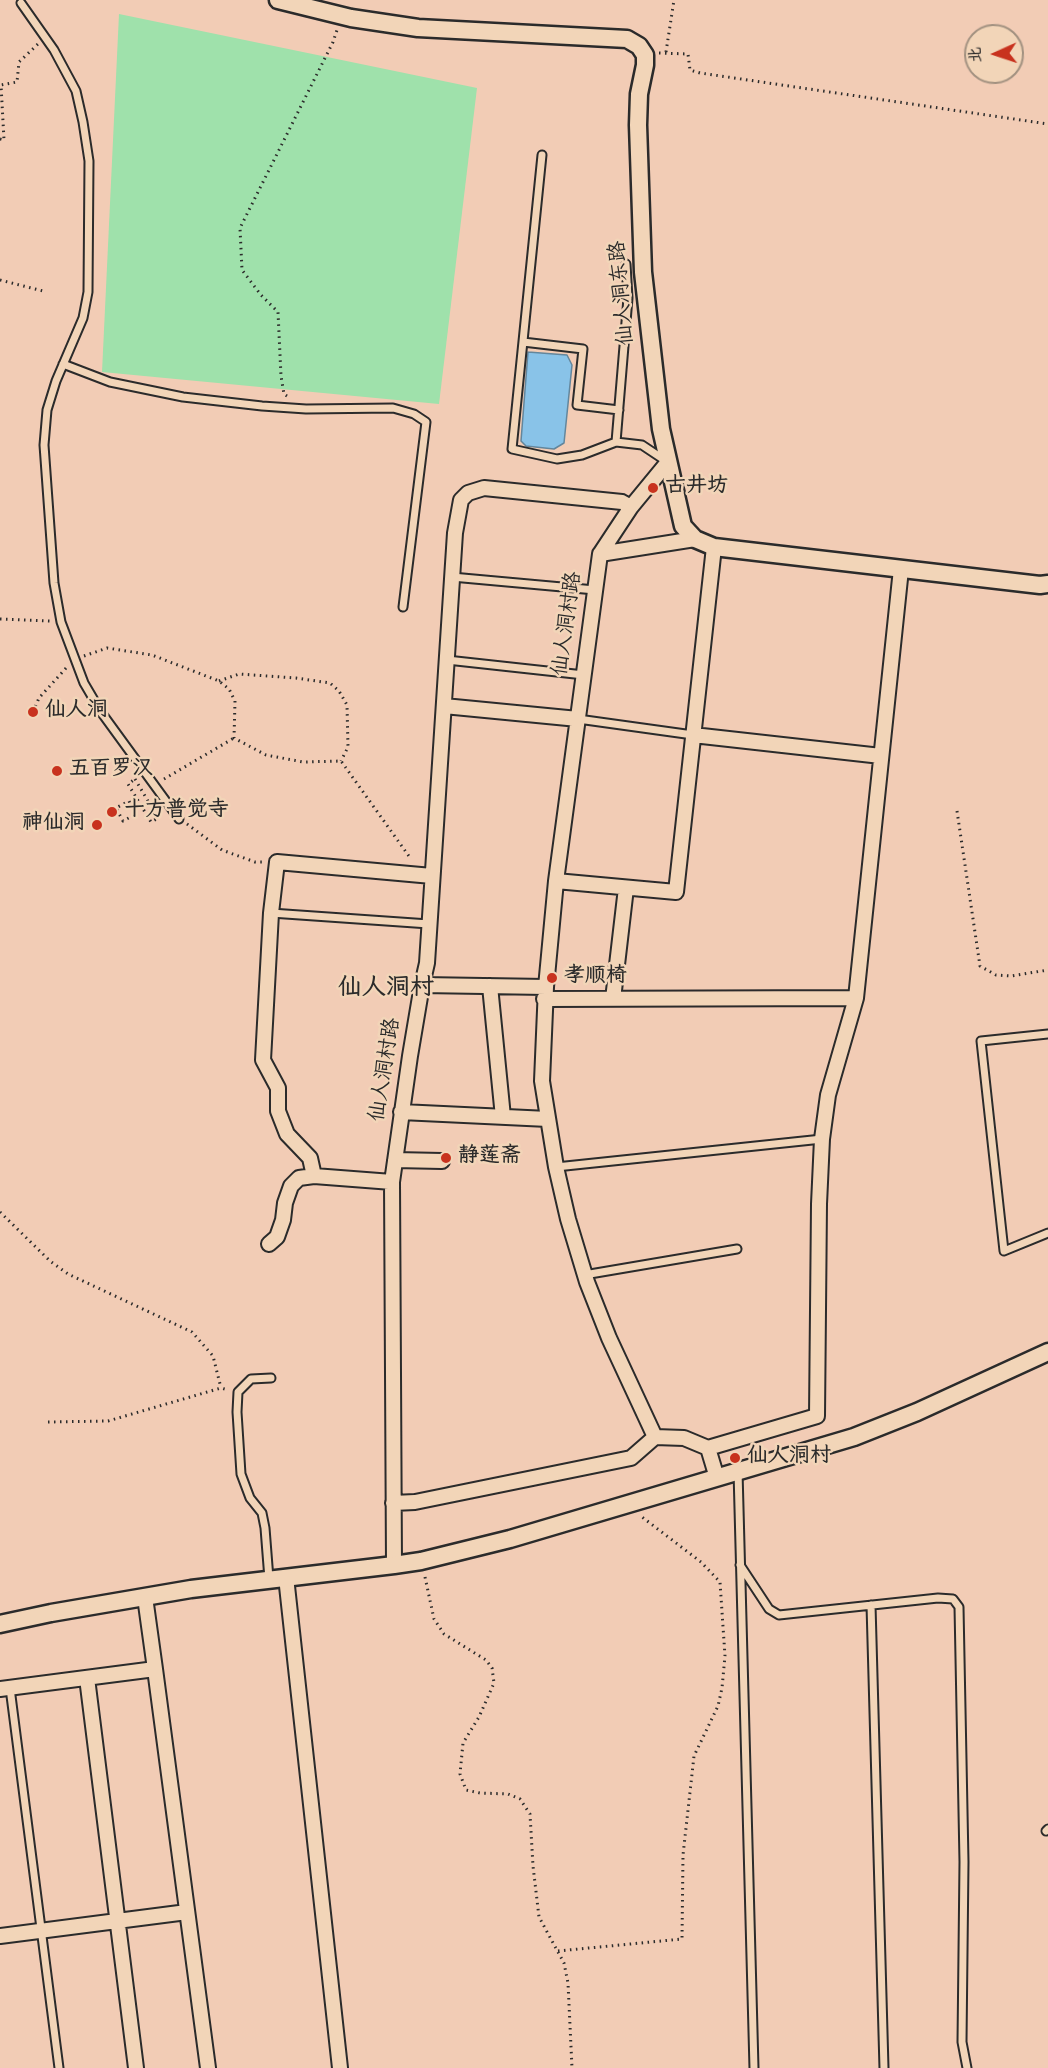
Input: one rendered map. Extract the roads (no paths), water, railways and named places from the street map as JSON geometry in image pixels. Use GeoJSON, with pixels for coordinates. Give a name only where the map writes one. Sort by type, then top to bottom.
{"type":"FeatureCollection","features":[{"type":"Feature","properties":{"kind":"street","name":"仙人洞东路"},"geometry":{"type":"LineString","coordinates":[[278,0],[341,15],[418,28],[627,39],[639,46],[645,55],[639,94],[638,125],[643,272],[661,429],[683,526],[695,539]]}},
{"type":"Feature","properties":{"kind":"street"},"geometry":{"type":"LineString","coordinates":[[600,554],[631,507],[668,462]]}},
{"type":"Feature","properties":{"kind":"street","name":"仙人洞村路"},"geometry":{"type":"LineString","coordinates":[[394,1565],[392,1182],[427,963],[455,533],[461,500],[468,493],[484,488],[622,502],[631,507]]}},
{"type":"Feature","properties":{"kind":"street"},"geometry":{"type":"LineString","coordinates":[[695,539],[714,547],[1040,585],[1048,584]]}},
{"type":"Feature","properties":{"kind":"street","name":"仙人洞村路"},"geometry":{"type":"LineString","coordinates":[[655,1437],[609,1338],[584,1275],[568,1219],[556,1167],[542,1081],[545,993],[556,881],[600,554],[695,539]]}},
{"type":"Feature","properties":{"kind":"street"},"geometry":{"type":"LineString","coordinates":[[556,881],[676,892],[714,547]]}},
{"type":"Feature","properties":{"kind":"street"},"geometry":{"type":"LineString","coordinates":[[393,1503],[415,1502],[631,1458],[655,1437],[684,1438],[708,1448],[817,1416],[819,1204],[822,1139],[828,1095],[856,998],[901,569]]}},
{"type":"Feature","properties":{"kind":"street"},"geometry":{"type":"LineString","coordinates":[[444,706],[578,719]]}},
{"type":"Feature","properties":{"kind":"street"},"geometry":{"type":"LineString","coordinates":[[693,735],[881,756]]}},
{"type":"Feature","properties":{"kind":"street"},"geometry":{"type":"LineString","coordinates":[[314,1176],[310,1158],[287,1134],[278,1111],[278,1088],[263,1060],[271,913],[277,862],[432,876]]}},
{"type":"Feature","properties":{"kind":"street"},"geometry":{"type":"LineString","coordinates":[[613,999],[626,888]]}},
{"type":"Feature","properties":{"kind":"street"},"geometry":{"type":"LineString","coordinates":[[422,985],[489,986],[613,999],[856,998]]}},
{"type":"Feature","properties":{"kind":"street"},"geometry":{"type":"LineString","coordinates":[[489,986],[503,1117]]}},
{"type":"Feature","properties":{"kind":"street"},"geometry":{"type":"LineString","coordinates":[[402,1112],[548,1119]]}},
{"type":"Feature","properties":{"kind":"street"},"geometry":{"type":"LineString","coordinates":[[395,1160],[442,1161]]}},
{"type":"Feature","properties":{"kind":"street"},"geometry":{"type":"LineString","coordinates":[[269,1244],[277,1237],[291,1186],[299,1178],[314,1176],[392,1182]]}},
{"type":"Feature","properties":{"kind":"street"},"geometry":{"type":"LineString","coordinates":[[0,1624],[145,1597],[269,1579],[421,1561],[510,1539],[854,1437],[917,1412],[1048,1352]]}},
{"type":"Feature","properties":{"kind":"street"},"geometry":{"type":"LineString","coordinates":[[708,1448],[717,1478]]}},
{"type":"Feature","properties":{"kind":"street"},"geometry":{"type":"LineString","coordinates":[[286,1577],[340,2068]]}},
{"type":"Feature","properties":{"kind":"street"},"geometry":{"type":"LineString","coordinates":[[145,1597],[208,2068]]}},
{"type":"Feature","properties":{"kind":"street"},"geometry":{"type":"LineString","coordinates":[[5,1689],[155,1670]]}},
{"type":"Feature","properties":{"kind":"street"},"geometry":{"type":"LineString","coordinates":[[87,1678],[136,2068]]}},
{"type":"Feature","properties":{"kind":"street"},"geometry":{"type":"LineString","coordinates":[[0,1935],[187,1912]]}},
{"type":"Feature","properties":{"kind":"lane"},"geometry":{"type":"LineString","coordinates":[[21,3],[54,50],[76,91],[89,161],[88,292],[83,318],[63,364],[47,410],[44,445],[54,583],[61,621],[84,683],[101,712],[179,819]]}},
{"type":"Feature","properties":{"kind":"lane"},"geometry":{"type":"LineString","coordinates":[[542,155],[512,449],[557,459],[582,455],[616,442],[642,445],[668,462]]}},
{"type":"Feature","properties":{"kind":"lane"},"geometry":{"type":"LineString","coordinates":[[616,442],[628,298],[626,264]]}},
{"type":"Feature","properties":{"kind":"lane"},"geometry":{"type":"LineString","coordinates":[[523,342],[583,349],[577,405],[619,410]]}},
{"type":"Feature","properties":{"kind":"lane"},"geometry":{"type":"LineString","coordinates":[[63,364],[110,382],[183,397],[306,409],[393,408],[414,414],[426,422],[403,607]]}},
{"type":"Feature","properties":{"kind":"lane"},"geometry":{"type":"LineString","coordinates":[[452,577],[595,590]]}},
{"type":"Feature","properties":{"kind":"lane"},"geometry":{"type":"LineString","coordinates":[[447,660],[584,675]]}},
{"type":"Feature","properties":{"kind":"lane"},"geometry":{"type":"LineString","coordinates":[[578,719],[693,735]]}},
{"type":"Feature","properties":{"kind":"lane"},"geometry":{"type":"LineString","coordinates":[[271,913],[429,924]]}},
{"type":"Feature","properties":{"kind":"lane"},"geometry":{"type":"LineString","coordinates":[[1048,1034],[981,1041],[1004,1251],[1048,1233]]}},
{"type":"Feature","properties":{"kind":"lane"},"geometry":{"type":"LineString","coordinates":[[556,1167],[822,1139]]}},
{"type":"Feature","properties":{"kind":"lane"},"geometry":{"type":"LineString","coordinates":[[584,1275],[737,1249]]}},
{"type":"Feature","properties":{"kind":"lane"},"geometry":{"type":"LineString","coordinates":[[269,1579],[262,1513],[250,1498],[240,1474],[237,1412],[238,1392],[251,1379],[271,1378]]}},
{"type":"Feature","properties":{"kind":"lane"},"geometry":{"type":"LineString","coordinates":[[738,1471],[754,2068]]}},
{"type":"Feature","properties":{"kind":"lane"},"geometry":{"type":"LineString","coordinates":[[740,1565],[769,1610],[779,1615],[938,1598],[952,1599],[959,1607],[964,1862],[962,2042],[967,2068]]}},
{"type":"Feature","properties":{"kind":"lane"},"geometry":{"type":"LineString","coordinates":[[871,1605],[884,2068]]}},
{"type":"Feature","properties":{"kind":"lane"},"geometry":{"type":"LineString","coordinates":[[5,1689],[59,2068]]}},
{"type":"Feature","properties":{"kind":"water"},"geometry":{"type":"Polygon","coordinates":[[[528,352],[567,355],[572,365],[564,443],[554,449],[526,446],[521,441],[528,352]]]}},
{"type":"Feature","properties":{"kind":"place","name":"古井坊"},"geometry":{"type":"Point","coordinates":[653,488]}},
{"type":"Feature","properties":{"kind":"place","name":"仙人洞"},"geometry":{"type":"Point","coordinates":[33,712]}},
{"type":"Feature","properties":{"kind":"place","name":"五百罗汉"},"geometry":{"type":"Point","coordinates":[57,771]}},
{"type":"Feature","properties":{"kind":"place","name":"十方普觉寺"},"geometry":{"type":"Point","coordinates":[112,812]}},
{"type":"Feature","properties":{"kind":"place","name":"神仙洞"},"geometry":{"type":"Point","coordinates":[97,825]}},
{"type":"Feature","properties":{"kind":"place","name":"孝顺椅"},"geometry":{"type":"Point","coordinates":[552,978]}},
{"type":"Feature","properties":{"kind":"place","name":"静莲斋"},"geometry":{"type":"Point","coordinates":[446,1158]}},
{"type":"Feature","properties":{"kind":"place","name":"仙人洞村"},"geometry":{"type":"Point","coordinates":[735,1458]}},
{"type":"Feature","properties":{"kind":"district","name":"仙人洞村"},"geometry":{"type":"Point","coordinates":[386,990]}}]}
